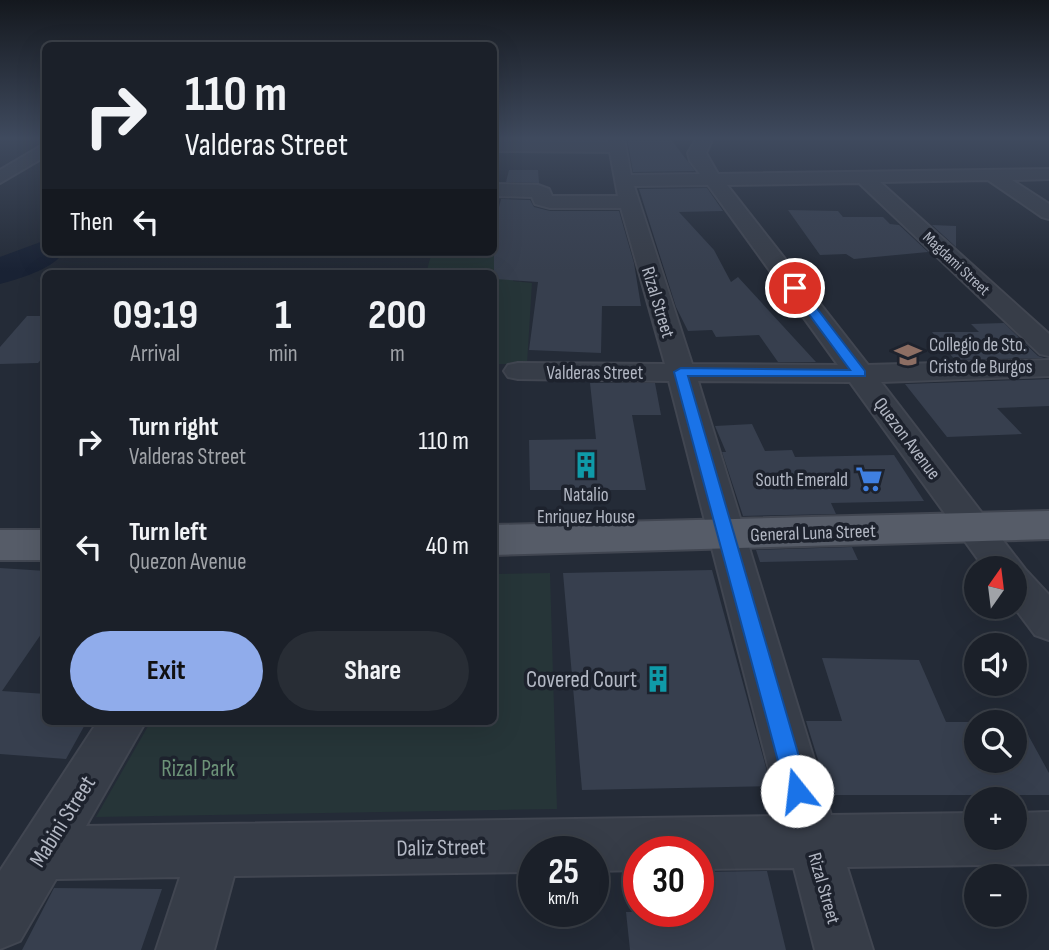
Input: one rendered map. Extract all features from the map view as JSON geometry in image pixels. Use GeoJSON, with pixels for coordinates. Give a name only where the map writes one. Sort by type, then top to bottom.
{"type":"FeatureCollection","features":[{"type":"Feature","properties":{"kind":"main road","name":"General Luna Street"},"geometry":{"type":"LineString","coordinates":[[497,540],[1049,525]]}},
{"type":"Feature","properties":{"kind":"main road"},"geometry":{"type":"LineString","coordinates":[[0,545],[42,545]]}},
{"type":"Feature","properties":{"kind":"street"},"geometry":{"type":"LineString","coordinates":[[497,190],[538,191],[542,193],[542,200],[550,202],[590,182]]}},
{"type":"Feature","properties":{"kind":"street","name":"Rizal Street"},"geometry":{"type":"LineString","coordinates":[[625,182],[844,950]]}},
{"type":"Feature","properties":{"kind":"street","name":"Quezon Avenue"},"geometry":{"type":"LineString","coordinates":[[716,182],[996,556]]}},
{"type":"Feature","properties":{"kind":"street","name":"Magdami Street"},"geometry":{"type":"LineString","coordinates":[[869,182],[1049,348]]}},
{"type":"Feature","properties":{"kind":"street"},"geometry":{"type":"LineString","coordinates":[[1003,182],[1049,213]]}},
{"type":"Feature","properties":{"kind":"street","name":"Valderas Street"},"geometry":{"type":"LineString","coordinates":[[518,371],[860,374],[1049,368]]}},
{"type":"Feature","properties":{"kind":"street"},"geometry":{"type":"LineString","coordinates":[[1027,596],[1049,624]]}},
{"type":"Feature","properties":{"kind":"street","name":"Mabini Street"},"geometry":{"type":"LineString","coordinates":[[0,921],[121,725]]}},
{"type":"Feature","properties":{"kind":"street","name":"Daliz Street"},"geometry":{"type":"LineString","coordinates":[[43,853],[1049,838]]}},
{"type":"Feature","properties":{"kind":"street"},"geometry":{"type":"LineString","coordinates":[[185,950],[215,850]]}},
{"type":"Feature","properties":{"kind":"green space"},"geometry":{"type":"Polygon","coordinates":[[[497,237],[520,238],[513,281],[532,283],[527,364],[497,364],[497,270],[427,270],[431,256],[497,256],[497,237]]]}},
{"type":"Feature","properties":{"kind":"green space","name":"Rizal Park"},"geometry":{"type":"Polygon","coordinates":[[[550,573],[557,809],[96,817],[149,725],[497,725],[497,574],[550,573]]]}},
{"type":"Feature","properties":{"kind":"building"},"geometry":{"type":"Polygon","coordinates":[[[707,188],[723,211],[679,212],[714,250],[731,282],[738,277],[816,362],[778,362],[759,335],[716,337],[712,330],[688,331],[676,307],[639,189],[707,188]]]}},
{"type":"Feature","properties":{"kind":"building"},"geometry":{"type":"Polygon","coordinates":[[[501,199],[530,200],[534,207],[550,211],[619,211],[634,263],[641,306],[602,306],[601,353],[529,350],[538,282],[497,279],[494,256],[497,256],[501,199]]]}},
{"type":"Feature","properties":{"kind":"building"},"geometry":{"type":"Polygon","coordinates":[[[788,210],[838,211],[843,217],[883,217],[890,224],[899,225],[928,252],[854,259],[846,254],[820,255],[788,210]]]}},
{"type":"Feature","properties":{"kind":"building"},"geometry":{"type":"Polygon","coordinates":[[[932,225],[956,226],[956,247],[932,225]]]}},
{"type":"Feature","properties":{"kind":"building"},"geometry":{"type":"Polygon","coordinates":[[[27,316],[42,316],[42,358],[38,363],[0,364],[0,347],[27,316]]]}},
{"type":"Feature","properties":{"kind":"building"},"geometry":{"type":"Polygon","coordinates":[[[1004,323],[1038,356],[1044,358],[955,360],[932,332],[979,332],[971,324],[1004,323]]]}},
{"type":"Feature","properties":{"kind":"building"},"geometry":{"type":"Polygon","coordinates":[[[1049,379],[1049,406],[997,408],[1022,434],[947,437],[905,384],[1049,379]]]}},
{"type":"Feature","properties":{"kind":"building","name":"Natalio Enriquez House"},"geometry":{"type":"Polygon","coordinates":[[[590,383],[655,383],[661,415],[632,415],[646,490],[530,490],[529,440],[596,439],[590,383]]]}},
{"type":"Feature","properties":{"kind":"building"},"geometry":{"type":"Polygon","coordinates":[[[752,424],[765,451],[792,450],[795,457],[894,455],[924,501],[831,503],[836,514],[743,516],[722,452],[726,452],[715,426],[752,424]]]}},
{"type":"Feature","properties":{"kind":"building"},"geometry":{"type":"Polygon","coordinates":[[[852,547],[858,560],[760,562],[756,550],[852,547]]]}},
{"type":"Feature","properties":{"kind":"building"},"geometry":{"type":"Polygon","coordinates":[[[0,568],[42,571],[42,633],[2,691],[42,694],[42,725],[85,725],[66,759],[0,754],[0,568]]]}},
{"type":"Feature","properties":{"kind":"building","name":"Covered Court"},"geometry":{"type":"Polygon","coordinates":[[[712,570],[771,786],[582,790],[563,573],[712,570]]]}},
{"type":"Feature","properties":{"kind":"building"},"geometry":{"type":"Polygon","coordinates":[[[822,658],[919,660],[946,722],[964,722],[964,773],[1027,773],[1027,733],[1049,773],[1049,795],[1027,795],[1027,787],[964,787],[964,795],[829,795],[806,721],[842,721],[822,658]]]}},
{"type":"Feature","properties":{"kind":"building"},"geometry":{"type":"Polygon","coordinates":[[[767,871],[786,950],[630,950],[628,927],[714,927],[714,872],[767,871]]]}},
{"type":"Feature","properties":{"kind":"building"},"geometry":{"type":"Polygon","coordinates":[[[54,888],[162,889],[141,950],[22,950],[54,888]]]}},
{"type":"Feature","properties":{"kind":"waterway"},"geometry":{"type":"LineString","coordinates":[[0,272],[42,253]]}},
{"type":"Feature","properties":{"kind":"place","name":"Collegio de Sto. Cristo de Burgos"},"geometry":{"type":"Point","coordinates":[908,355]}},
{"type":"Feature","properties":{"kind":"place","name":"Natalio Enriquez House"},"geometry":{"type":"Point","coordinates":[586,465]}},
{"type":"Feature","properties":{"kind":"place","name":"South Emerald"},"geometry":{"type":"Point","coordinates":[869,479]}},
{"type":"Feature","properties":{"kind":"place","name":"Covered Court"},"geometry":{"type":"Point","coordinates":[658,679]}},
{"type":"Feature","properties":{"kind":"route"},"geometry":{"type":"LineString","coordinates":[[795,288],[860,374],[681,372],[797,791]]}}]}
